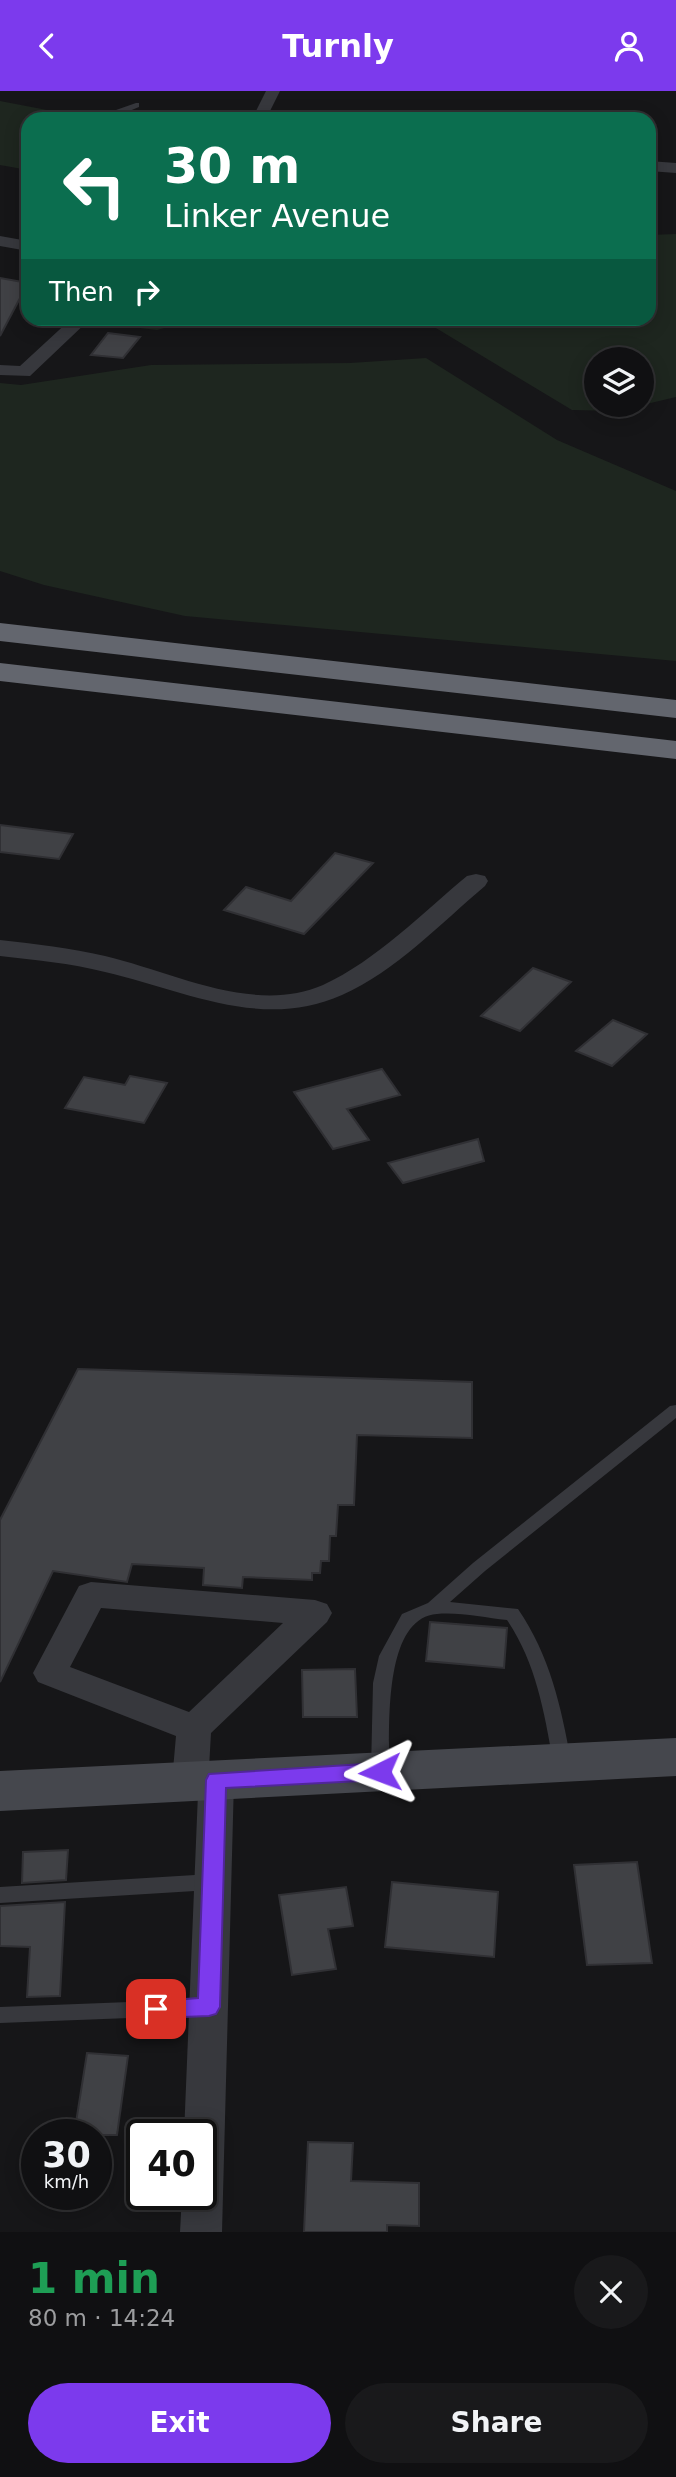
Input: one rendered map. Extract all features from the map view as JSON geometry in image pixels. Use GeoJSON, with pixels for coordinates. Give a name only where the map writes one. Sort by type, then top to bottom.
{"type":"FeatureCollection","features":[{"type":"Feature","properties":{"kind":"highway"},"geometry":{"type":"LineString","coordinates":[[0,632],[676,709]]}},
{"type":"Feature","properties":{"kind":"highway"},"geometry":{"type":"LineString","coordinates":[[0,672],[676,750]]}},
{"type":"Feature","properties":{"kind":"street"},"geometry":{"type":"LineString","coordinates":[[262,112],[272,91]]}},
{"type":"Feature","properties":{"kind":"street"},"geometry":{"type":"LineString","coordinates":[[656,167],[676,168]]}},
{"type":"Feature","properties":{"kind":"street"},"geometry":{"type":"LineString","coordinates":[[0,241],[21,245]]}},
{"type":"Feature","properties":{"kind":"street"},"geometry":{"type":"LineString","coordinates":[[0,370],[24,372],[73,326]]}},
{"type":"Feature","properties":{"kind":"street"},"geometry":{"type":"LineString","coordinates":[[0,949],[104,964],[226,998],[295,1000],[332,989],[362,972],[476,881]]}},
{"type":"Feature","properties":{"kind":"street"},"geometry":{"type":"LineString","coordinates":[[91,1595],[315,1613],[194,1728],[50,1673],[91,1595]]}},
{"type":"Feature","properties":{"kind":"street"},"geometry":{"type":"LineString","coordinates":[[194,1728],[203,1781],[213,1882],[201,2232]]}},
{"type":"Feature","properties":{"kind":"street"},"geometry":{"type":"LineString","coordinates":[[0,1791],[676,1757]]}},
{"type":"Feature","properties":{"kind":"lane"},"geometry":{"type":"LineString","coordinates":[[119,112],[136,105]]}},
{"type":"Feature","properties":{"kind":"lane"},"geometry":{"type":"LineString","coordinates":[[380,1772],[382,1683],[387,1656],[408,1619],[434,1607],[479,1567],[676,1410]]}},
{"type":"Feature","properties":{"kind":"lane"},"geometry":{"type":"LineString","coordinates":[[434,1607],[512,1614],[523,1629],[548,1682],[562,1762]]}},
{"type":"Feature","properties":{"kind":"lane"},"geometry":{"type":"LineString","coordinates":[[0,1895],[213,1882]]}},
{"type":"Feature","properties":{"kind":"lane"},"geometry":{"type":"LineString","coordinates":[[0,2015],[209,2007]]}},
{"type":"Feature","properties":{"kind":"shaded area"},"geometry":{"type":"Polygon","coordinates":[[[0,101],[57,112],[21,112],[21,169],[0,165],[0,101]]]}},
{"type":"Feature","properties":{"kind":"shaded area"},"geometry":{"type":"Polygon","coordinates":[[[676,234],[676,397],[654,402],[654,347],[584,347],[584,410],[572,410],[433,326],[656,326],[656,235],[676,234]]]}},
{"type":"Feature","properties":{"kind":"shaded area"},"geometry":{"type":"Polygon","coordinates":[[[123,326],[171,326],[157,330],[123,326]]]}},
{"type":"Feature","properties":{"kind":"shaded area"},"geometry":{"type":"Polygon","coordinates":[[[426,358],[557,440],[676,491],[676,661],[185,616],[44,585],[0,571],[0,383],[21,385],[151,365],[350,363],[426,358]]]}},
{"type":"Feature","properties":{"kind":"building"},"geometry":{"type":"Polygon","coordinates":[[[0,278],[21,282],[21,296],[0,336],[0,278]]]}},
{"type":"Feature","properties":{"kind":"building"},"geometry":{"type":"Polygon","coordinates":[[[108,333],[140,337],[123,358],[91,355],[108,333]]]}},
{"type":"Feature","properties":{"kind":"building"},"geometry":{"type":"Polygon","coordinates":[[[0,825],[73,834],[59,859],[0,852],[0,825]]]}},
{"type":"Feature","properties":{"kind":"building"},"geometry":{"type":"Polygon","coordinates":[[[335,853],[373,863],[304,934],[224,910],[246,887],[291,901],[335,853]]]}},
{"type":"Feature","properties":{"kind":"building"},"geometry":{"type":"Polygon","coordinates":[[[533,968],[571,982],[520,1031],[481,1016],[533,968]]]}},
{"type":"Feature","properties":{"kind":"building"},"geometry":{"type":"Polygon","coordinates":[[[613,1020],[647,1034],[612,1066],[576,1051],[613,1020]]]}},
{"type":"Feature","properties":{"kind":"building"},"geometry":{"type":"Polygon","coordinates":[[[382,1069],[400,1095],[347,1109],[369,1140],[333,1149],[294,1092],[382,1069]]]}},
{"type":"Feature","properties":{"kind":"building"},"geometry":{"type":"Polygon","coordinates":[[[130,1076],[167,1083],[144,1123],[65,1108],[84,1077],[125,1085],[130,1076]]]}},
{"type":"Feature","properties":{"kind":"building"},"geometry":{"type":"Polygon","coordinates":[[[478,1139],[484,1161],[403,1183],[388,1163],[478,1139]]]}},
{"type":"Feature","properties":{"kind":"building"},"geometry":{"type":"Polygon","coordinates":[[[78,1369],[472,1382],[472,1438],[357,1435],[354,1505],[338,1505],[336,1536],[330,1536],[329,1561],[321,1561],[320,1573],[312,1573],[312,1580],[243,1577],[242,1588],[203,1585],[204,1568],[132,1564],[127,1582],[53,1571],[0,1682],[0,1520],[78,1369]]]}},
{"type":"Feature","properties":{"kind":"building"},"geometry":{"type":"Polygon","coordinates":[[[430,1622],[507,1628],[504,1668],[426,1661],[430,1622]]]}},
{"type":"Feature","properties":{"kind":"building"},"geometry":{"type":"Polygon","coordinates":[[[355,1669],[357,1717],[303,1717],[302,1670],[355,1669]]]}},
{"type":"Feature","properties":{"kind":"building"},"geometry":{"type":"Polygon","coordinates":[[[68,1850],[66,1880],[22,1883],[23,1852],[68,1850]]]}},
{"type":"Feature","properties":{"kind":"building"},"geometry":{"type":"Polygon","coordinates":[[[637,1862],[652,1963],[587,1965],[574,1865],[637,1862]]]}},
{"type":"Feature","properties":{"kind":"building"},"geometry":{"type":"Polygon","coordinates":[[[392,1882],[498,1892],[494,1957],[385,1947],[392,1882]]]}},
{"type":"Feature","properties":{"kind":"building"},"geometry":{"type":"Polygon","coordinates":[[[346,1887],[353,1926],[328,1929],[336,1969],[292,1975],[279,1895],[346,1887]]]}},
{"type":"Feature","properties":{"kind":"building"},"geometry":{"type":"Polygon","coordinates":[[[65,1902],[60,1996],[27,1997],[30,1947],[0,1946],[0,1906],[65,1902]]]}},
{"type":"Feature","properties":{"kind":"building"},"geometry":{"type":"Polygon","coordinates":[[[87,2053],[128,2056],[117,2135],[112,2135],[112,2119],[77,2119],[87,2053]]]}},
{"type":"Feature","properties":{"kind":"building"},"geometry":{"type":"Polygon","coordinates":[[[308,2142],[353,2143],[351,2181],[419,2183],[419,2226],[387,2225],[387,2232],[304,2232],[308,2142]]]}},
{"type":"Feature","properties":{"kind":"route"},"geometry":{"type":"LineString","coordinates":[[156,2009],[209,2007],[216,1780],[380,1772]]}}]}
